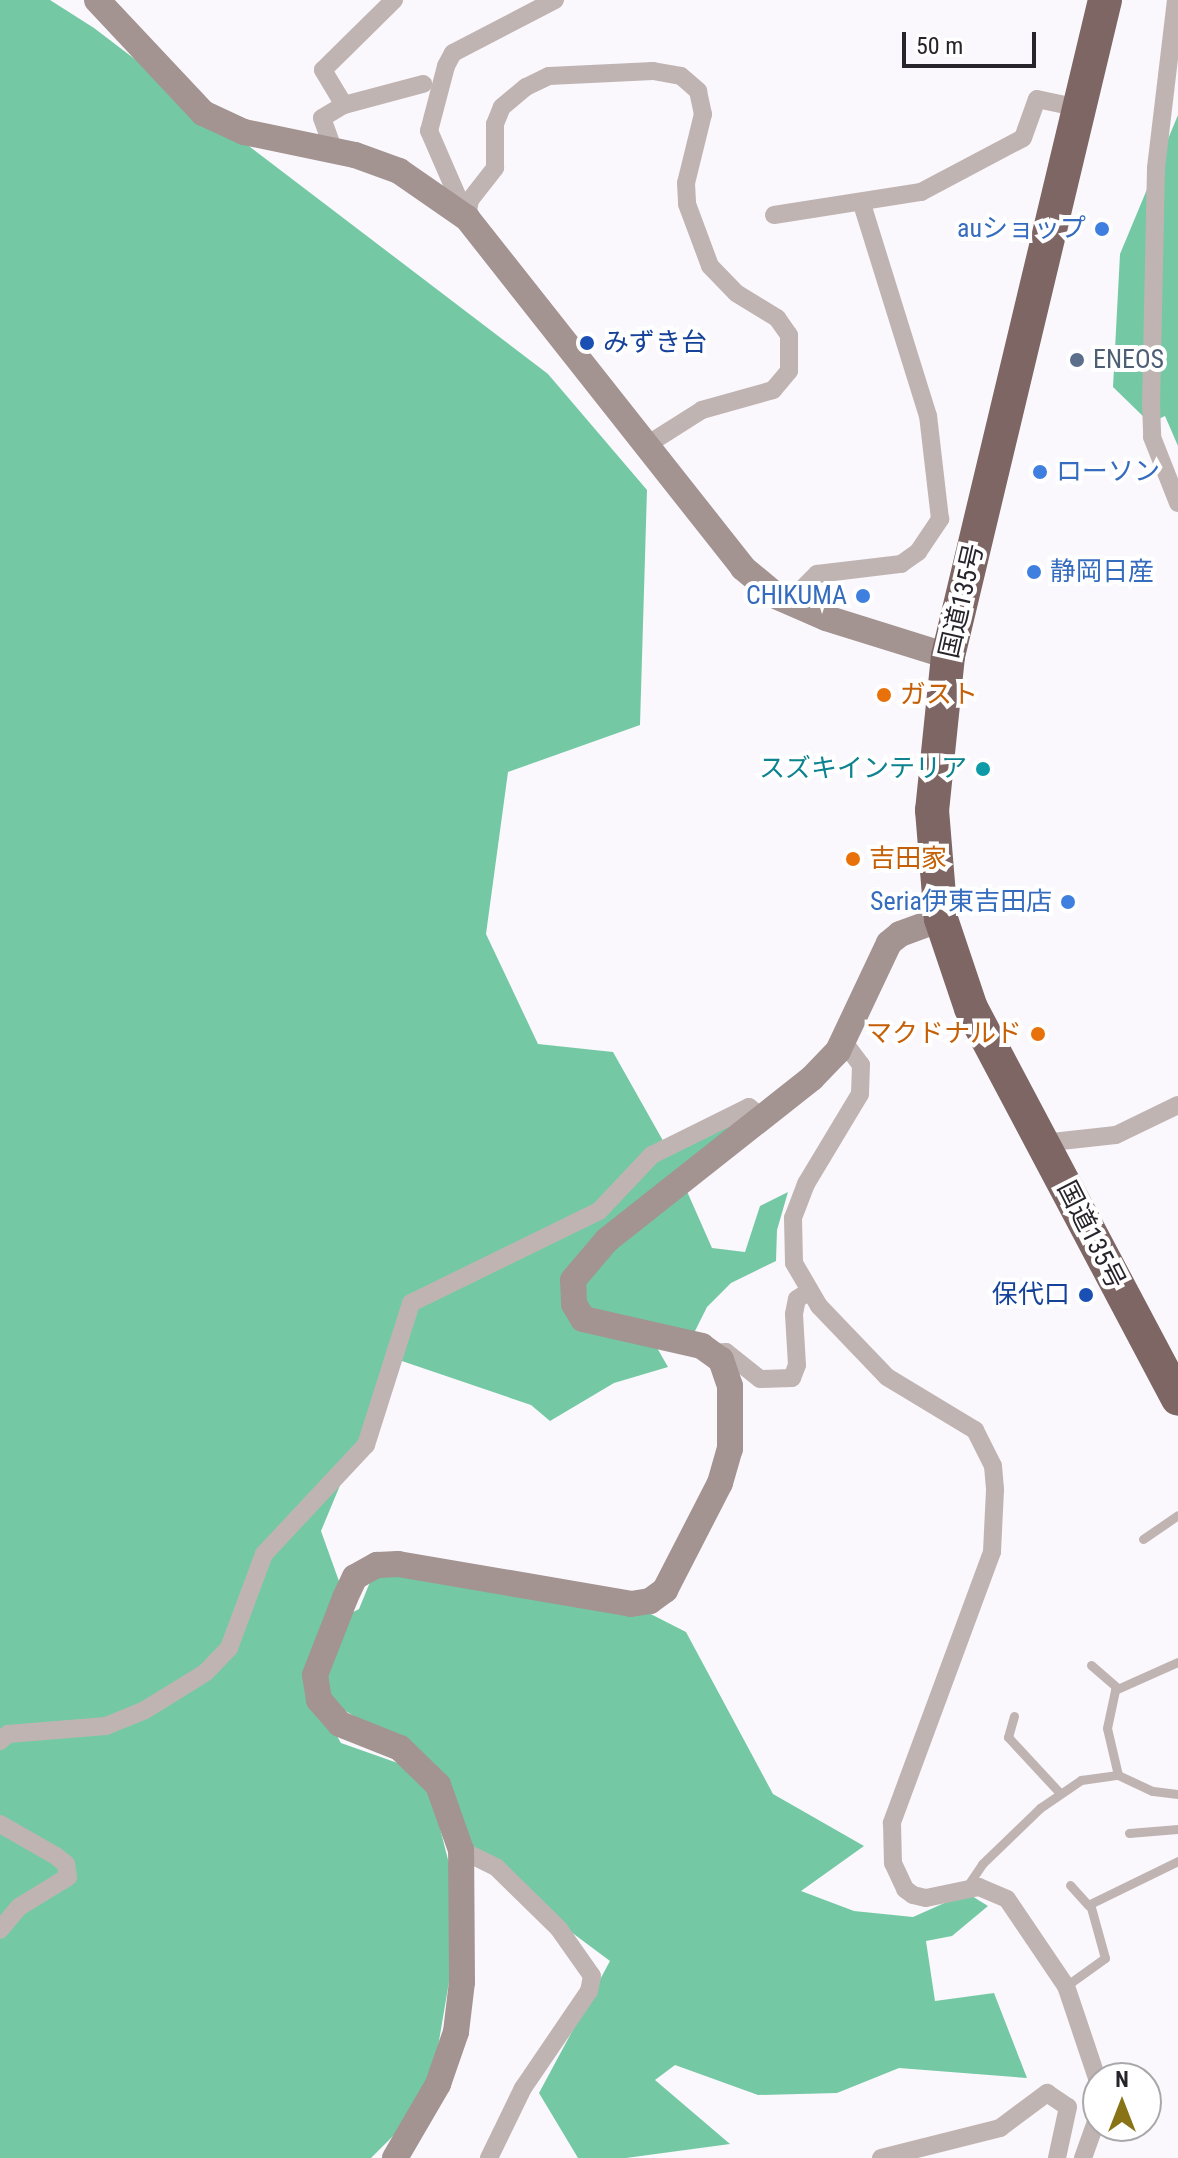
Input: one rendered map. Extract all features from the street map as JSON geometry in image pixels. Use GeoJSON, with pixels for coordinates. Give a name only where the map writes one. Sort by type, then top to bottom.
{"type":"FeatureCollection","features":[{"type":"Feature","properties":{"kind":"highway","name":"国道135号"},"geometry":{"type":"LineString","coordinates":[[1105,0],[948,656],[932,810],[941,919],[971,1008],[1178,1399]]}},
{"type":"Feature","properties":{"kind":"street"},"geometry":{"type":"LineString","coordinates":[[97,0],[203,113],[244,132],[334,151],[399,171],[467,218]]}},
{"type":"Feature","properties":{"kind":"street"},"geometry":{"type":"LineString","coordinates":[[344,105],[323,70],[394,0]]}},
{"type":"Feature","properties":{"kind":"street"},"geometry":{"type":"LineString","coordinates":[[555,0],[453,53],[446,66],[429,131],[467,218],[743,568],[789,602],[948,656]]}},
{"type":"Feature","properties":{"kind":"street"},"geometry":{"type":"LineString","coordinates":[[1176,0],[1156,168],[1151,402],[1152,437],[1178,503]]}},
{"type":"Feature","properties":{"kind":"street"},"geometry":{"type":"LineString","coordinates":[[467,218],[470,200],[495,168],[495,124],[502,107],[526,87],[549,76],[653,71],[681,76],[698,91],[703,114],[686,183],[687,204],[710,266],[736,293],[777,318],[789,335],[789,371],[773,390],[702,410],[645,446]]}},
{"type":"Feature","properties":{"kind":"street"},"geometry":{"type":"LineString","coordinates":[[334,151],[322,118],[344,105],[423,84]]}},
{"type":"Feature","properties":{"kind":"street"},"geometry":{"type":"LineString","coordinates":[[774,215],[862,204],[921,192],[1023,138],[1037,99],[1079,108]]}},
{"type":"Feature","properties":{"kind":"street"},"geometry":{"type":"LineString","coordinates":[[789,602],[817,574],[901,564],[918,552],[940,519],[928,416],[862,204]]}},
{"type":"Feature","properties":{"kind":"street"},"geometry":{"type":"LineString","coordinates":[[395,2158],[438,2084],[456,2032],[462,1982],[461,1850],[438,1785],[400,1748],[340,1724],[319,1700],[315,1675],[355,1577],[377,1565],[398,1564],[551,1594],[631,1604],[650,1601],[665,1590],[720,1483],[730,1449],[730,1386],[721,1360],[702,1346],[583,1319],[574,1304],[573,1280],[607,1240],[812,1078],[843,1041],[889,943],[900,934],[941,919]]}},
{"type":"Feature","properties":{"kind":"street"},"geometry":{"type":"LineString","coordinates":[[843,1041],[856,1052],[863,1081],[860,1094],[806,1184],[793,1218],[794,1263],[808,1292],[887,1377],[975,1430],[993,1466],[992,1552],[892,1823],[893,1863],[905,1889],[926,1898],[979,1887],[1007,1899],[1066,1986],[1092,2062]]}},
{"type":"Feature","properties":{"kind":"street"},"geometry":{"type":"LineString","coordinates":[[1043,1143],[1116,1135],[1178,1105]]}},
{"type":"Feature","properties":{"kind":"street"},"geometry":{"type":"LineString","coordinates":[[0,1741],[8,1734],[119,1721],[205,1673],[229,1648],[264,1554],[366,1445],[411,1303],[599,1211],[652,1155],[749,1107],[762,1118]]}},
{"type":"Feature","properties":{"kind":"street"},"geometry":{"type":"LineString","coordinates":[[711,1353],[726,1352],[760,1379],[792,1378],[797,1365],[794,1314],[797,1299],[808,1292]]}},
{"type":"Feature","properties":{"kind":"street"},"geometry":{"type":"LineString","coordinates":[[0,1824],[56,1856],[66,1864],[68,1877],[19,1907],[0,1930]]}},
{"type":"Feature","properties":{"kind":"street"},"geometry":{"type":"LineString","coordinates":[[461,1850],[496,1867],[559,1929],[592,1976],[589,1991],[523,2088],[489,2158]]}},
{"type":"Feature","properties":{"kind":"street"},"geometry":{"type":"LineString","coordinates":[[881,2158],[1000,2128],[1047,2093],[1068,2107],[1057,2158]]}},
{"type":"Feature","properties":{"kind":"lane"},"geometry":{"type":"LineString","coordinates":[[1143,1539],[1178,1515]]}},
{"type":"Feature","properties":{"kind":"lane"},"geometry":{"type":"LineString","coordinates":[[1117,1688],[1178,1662]]}},
{"type":"Feature","properties":{"kind":"lane"},"geometry":{"type":"LineString","coordinates":[[1091,1665],[1117,1688]]}},
{"type":"Feature","properties":{"kind":"lane"},"geometry":{"type":"LineString","coordinates":[[1117,1688],[1107,1728],[1118,1775]]}},
{"type":"Feature","properties":{"kind":"lane"},"geometry":{"type":"LineString","coordinates":[[1014,1716],[1008,1737],[1058,1791]]}},
{"type":"Feature","properties":{"kind":"lane"},"geometry":{"type":"LineString","coordinates":[[966,1888],[982,1864],[1058,1791],[1097,1775],[1118,1775],[1153,1791],[1178,1794]]}},
{"type":"Feature","properties":{"kind":"lane"},"geometry":{"type":"LineString","coordinates":[[1129,1833],[1178,1829]]}},
{"type":"Feature","properties":{"kind":"lane"},"geometry":{"type":"LineString","coordinates":[[1089,1906],[1178,1861]]}},
{"type":"Feature","properties":{"kind":"lane"},"geometry":{"type":"LineString","coordinates":[[1066,1986],[1105,1958],[1089,1906],[1070,1885]]}},
{"type":"Feature","properties":{"kind":"green space"},"geometry":{"type":"Polygon","coordinates":[[[0,0],[50,0],[94,28],[548,374],[647,490],[640,725],[508,772],[486,934],[538,1044],[613,1052],[666,1146],[711,1126],[732,1127],[678,1171],[712,1248],[745,1252],[760,1206],[788,1192],[777,1230],[776,1261],[731,1283],[707,1307],[694,1333],[656,1346],[668,1367],[614,1383],[550,1421],[531,1405],[393,1358],[321,1531],[345,1598],[336,1621],[359,1609],[377,1565],[631,1604],[686,1632],[773,1794],[864,1846],[801,1891],[854,1911],[913,1917],[967,1893],[988,1906],[952,1936],[926,1941],[935,2001],[994,1993],[1027,2078],[899,2068],[837,2093],[758,2095],[675,2065],[655,2080],[730,2144],[626,2158],[578,2158],[539,2093],[610,1961],[461,1850],[432,1763],[309,1689],[341,1743],[426,1773],[461,1911],[429,2100],[371,2158],[0,2158],[0,0]]]}},
{"type":"Feature","properties":{"kind":"green space"},"geometry":{"type":"Polygon","coordinates":[[[1178,115],[1178,446],[1165,416],[1150,423],[1113,387],[1120,254],[1178,115]]]}},
{"type":"Feature","properties":{"kind":"place","name":"auショップ"},"geometry":{"type":"Point","coordinates":[1102,229]}},
{"type":"Feature","properties":{"kind":"place","name":"みずき台"},"geometry":{"type":"Point","coordinates":[587,343]}},
{"type":"Feature","properties":{"kind":"place","name":"ENEOS"},"geometry":{"type":"Point","coordinates":[1077,360]}},
{"type":"Feature","properties":{"kind":"place","name":"ローソン"},"geometry":{"type":"Point","coordinates":[1040,472]}},
{"type":"Feature","properties":{"kind":"place","name":"静岡日産"},"geometry":{"type":"Point","coordinates":[1034,572]}},
{"type":"Feature","properties":{"kind":"place","name":"CHIKUMA"},"geometry":{"type":"Point","coordinates":[863,596]}},
{"type":"Feature","properties":{"kind":"place","name":"ガスト"},"geometry":{"type":"Point","coordinates":[884,695]}},
{"type":"Feature","properties":{"kind":"place","name":"スズキインテリア"},"geometry":{"type":"Point","coordinates":[983,769]}},
{"type":"Feature","properties":{"kind":"place","name":"吉田家"},"geometry":{"type":"Point","coordinates":[853,859]}},
{"type":"Feature","properties":{"kind":"place","name":"Seria伊東吉田店"},"geometry":{"type":"Point","coordinates":[1068,902]}},
{"type":"Feature","properties":{"kind":"place","name":"マクドナルド"},"geometry":{"type":"Point","coordinates":[1038,1034]}},
{"type":"Feature","properties":{"kind":"place","name":"保代口"},"geometry":{"type":"Point","coordinates":[1086,1295]}}]}
